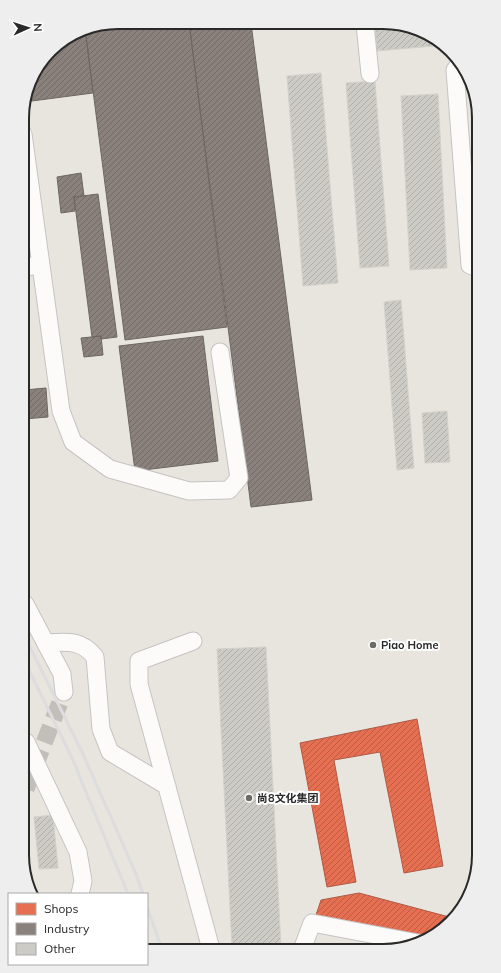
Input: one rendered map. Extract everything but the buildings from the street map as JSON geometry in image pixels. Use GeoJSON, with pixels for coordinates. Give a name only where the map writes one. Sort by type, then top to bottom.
{"type":"FeatureCollection","features":[{"type":"Feature","properties":{"kind":"street"},"geometry":{"type":"LineString","coordinates":[[366,29],[370,74]]}},
{"type":"Feature","properties":{"kind":"street"},"geometry":{"type":"LineString","coordinates":[[457,68],[455,70],[470,265],[472,266]]}},
{"type":"Feature","properties":{"kind":"street"},"geometry":{"type":"LineString","coordinates":[[29,178],[61,411],[73,442],[110,469],[189,491],[229,490],[239,478],[220,352]]}},
{"type":"Feature","properties":{"kind":"street"},"geometry":{"type":"LineString","coordinates":[[29,266],[41,265]]}},
{"type":"Feature","properties":{"kind":"street"},"geometry":{"type":"LineString","coordinates":[[29,610],[62,674],[64,692]]}},
{"type":"Feature","properties":{"kind":"street"},"geometry":{"type":"LineString","coordinates":[[193,641],[139,661],[140,684],[210,944]]}},
{"type":"Feature","properties":{"kind":"street"},"geometry":{"type":"LineString","coordinates":[[46,643],[73,642],[89,649],[95,657],[101,729],[110,752],[167,786]]}},
{"type":"Feature","properties":{"kind":"street"},"geometry":{"type":"LineString","coordinates":[[29,748],[78,852],[83,881],[80,893]]}},
{"type":"Feature","properties":{"kind":"street"},"geometry":{"type":"LineString","coordinates":[[304,944],[312,923],[406,941]]}},
{"type":"Feature","properties":{"kind":"tunnel"},"geometry":{"type":"LineString","coordinates":[[29,781],[64,692]]}},
{"type":"Feature","properties":{"kind":"railway"},"geometry":{"type":"LineString","coordinates":[[29,645],[83,754],[136,874],[143,893]]}},
{"type":"Feature","properties":{"kind":"railway"},"geometry":{"type":"LineString","coordinates":[[29,670],[72,758],[128,893]]}},
{"type":"Feature","properties":{"kind":"railway"},"geometry":{"type":"LineString","coordinates":[[148,910],[160,944]]}},
{"type":"Feature","properties":{"kind":"place","name":"Piao Home"},"geometry":{"type":"Point","coordinates":[373,645]}},
{"type":"Feature","properties":{"kind":"place","name":"尚8文化集团"},"geometry":{"type":"Point","coordinates":[249,798]}}]}
